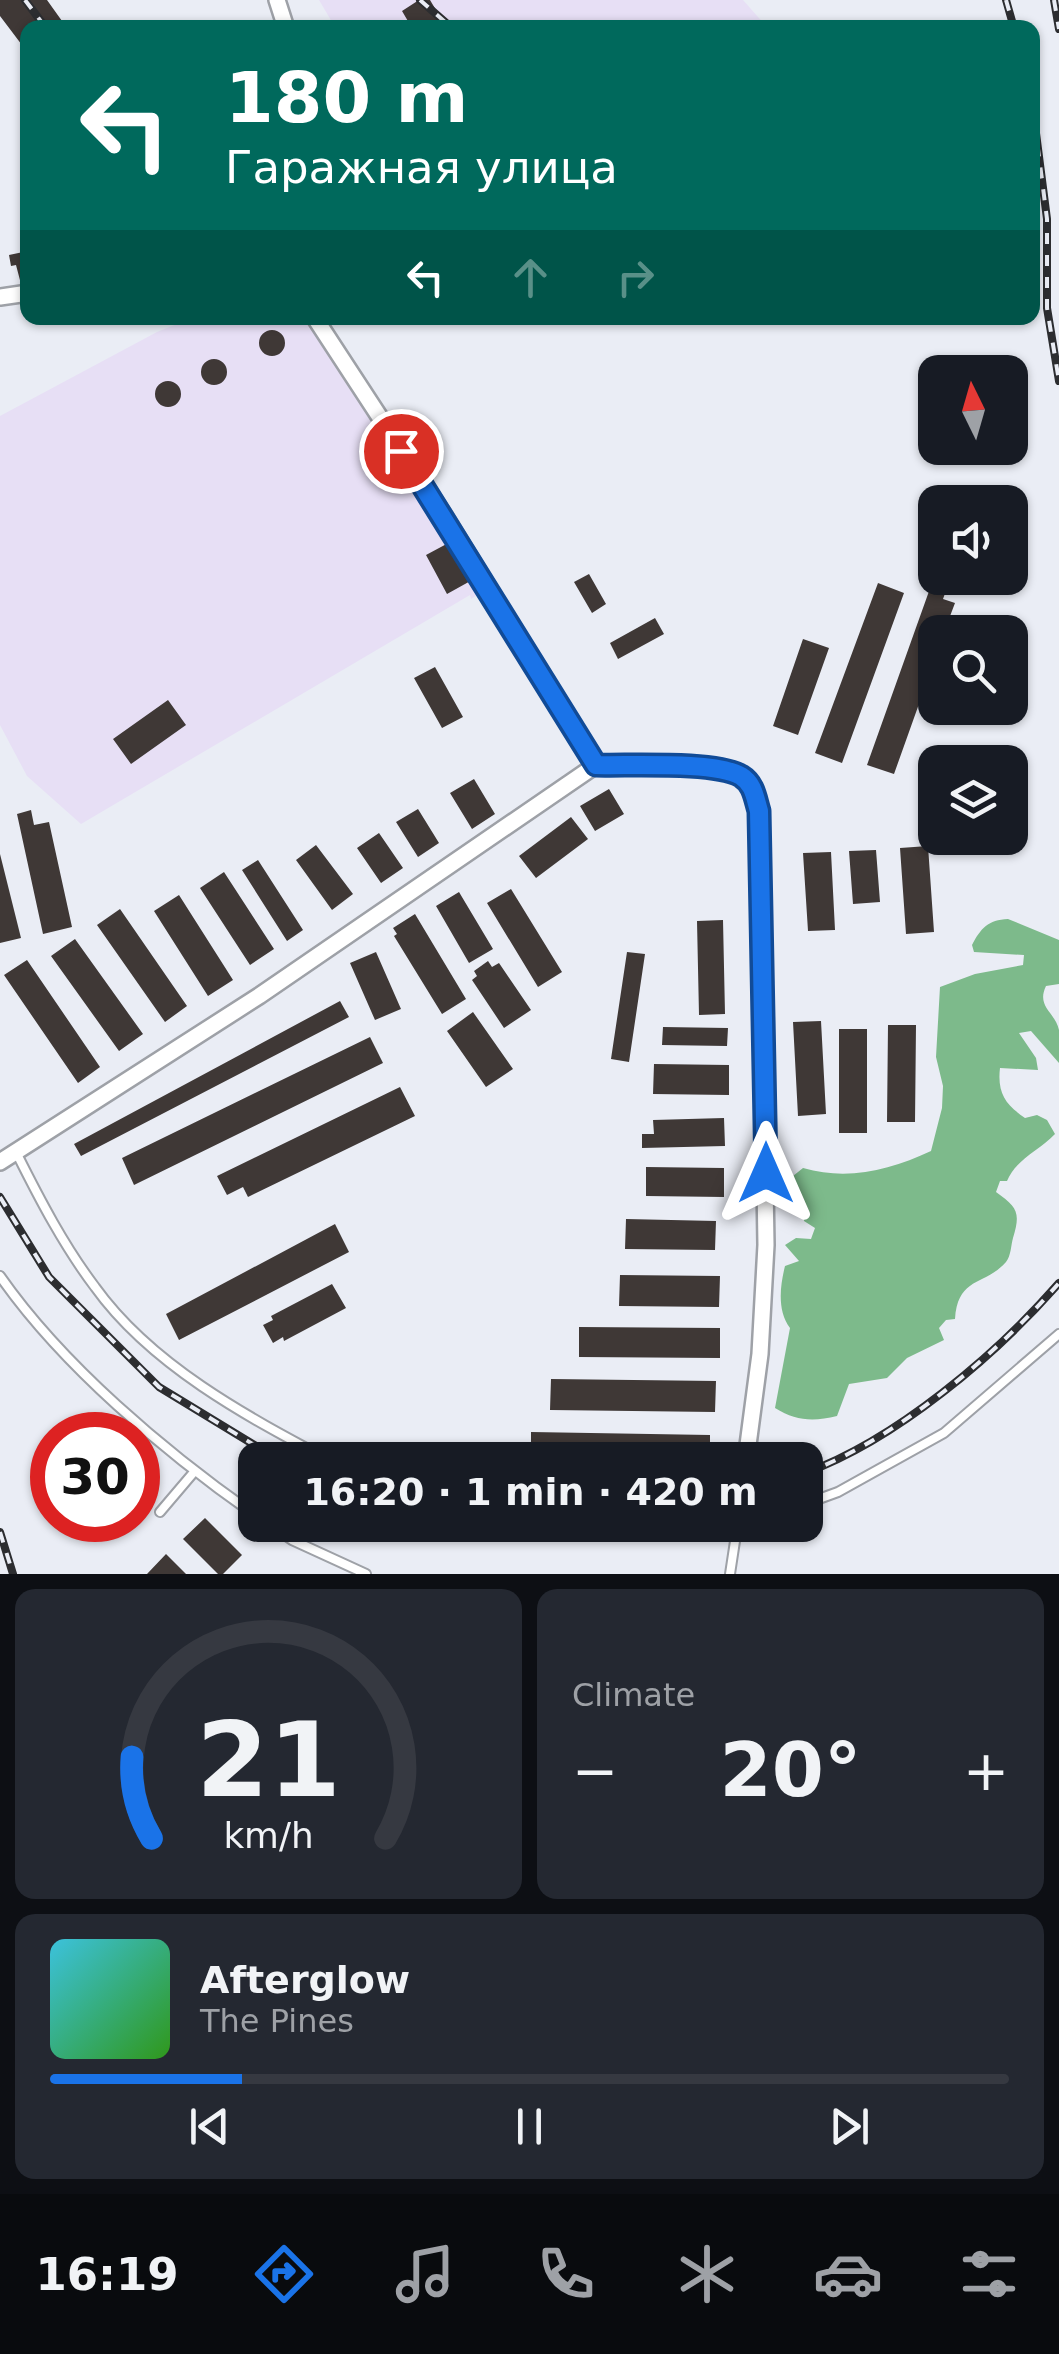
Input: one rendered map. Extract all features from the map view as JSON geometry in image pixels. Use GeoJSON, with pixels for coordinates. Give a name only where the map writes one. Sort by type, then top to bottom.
{"type":"FeatureCollection","features":[{"type":"Feature","properties":{"kind":"street"},"geometry":{"type":"LineString","coordinates":[[319,325],[444,518],[596,765]]}},
{"type":"Feature","properties":{"kind":"street"},"geometry":{"type":"LineString","coordinates":[[0,1162],[260,996],[596,765],[718,769],[742,776],[753,788],[759,811],[766,1245],[760,1354],[748,1442]]}},
{"type":"Feature","properties":{"kind":"lane"},"geometry":{"type":"LineString","coordinates":[[17,1154],[46,1212],[96,1290],[140,1336],[172,1365],[295,1442]]}},
{"type":"Feature","properties":{"kind":"lane"},"geometry":{"type":"LineString","coordinates":[[0,1276],[34,1324],[194,1472],[238,1502]]}},
{"type":"Feature","properties":{"kind":"lane"},"geometry":{"type":"LineString","coordinates":[[823,1497],[944,1432],[1059,1334]]}},
{"type":"Feature","properties":{"kind":"lane"},"geometry":{"type":"LineString","coordinates":[[160,1512],[194,1472]]}},
{"type":"Feature","properties":{"kind":"lane"},"geometry":{"type":"LineString","coordinates":[[296,1542],[366,1574]]}},
{"type":"Feature","properties":{"kind":"lane"},"geometry":{"type":"LineString","coordinates":[[730,1574],[734,1542]]}},
{"type":"Feature","properties":{"kind":"shaded area"},"geometry":{"type":"Polygon","coordinates":[[[319,0],[743,0],[761,20],[331,20],[319,0]]]}},
{"type":"Feature","properties":{"kind":"shaded area"},"geometry":{"type":"Polygon","coordinates":[[[174,325],[327,325],[485,590],[471,599],[470,595],[81,824],[27,776],[0,725],[0,416],[174,325]]]}},
{"type":"Feature","properties":{"kind":"green space"},"geometry":{"type":"Polygon","coordinates":[[[1008,919],[1059,940],[1059,984],[1046,986],[1043,999],[1059,1030],[1059,1063],[1031,1031],[1019,1033],[1036,1058],[1038,1070],[1000,1068],[1000,1085],[1008,1103],[1025,1118],[1037,1115],[1047,1120],[1055,1134],[1022,1161],[1007,1181],[1000,1181],[996,1192],[1013,1206],[1017,1216],[1008,1260],[961,1295],[955,1319],[946,1320],[939,1328],[944,1340],[907,1358],[887,1378],[849,1384],[837,1416],[790,1416],[775,1408],[790,1328],[781,1306],[781,1290],[785,1266],[799,1261],[785,1245],[796,1238],[811,1239],[815,1228],[804,1221],[802,1203],[793,1195],[793,1176],[803,1168],[836,1174],[869,1172],[931,1151],[942,1108],[943,1086],[936,1057],[940,987],[975,974],[1023,965],[1024,955],[974,952],[972,945],[982,930],[990,923],[1008,919]]]}},
{"type":"Feature","properties":{"kind":"building"},"geometry":{"type":"Polygon","coordinates":[[[0,0],[47,0],[61,20],[20,20],[20,42],[0,16],[0,0]]]}},
{"type":"Feature","properties":{"kind":"building"},"geometry":{"type":"Polygon","coordinates":[[[419,0],[430,0],[442,20],[407,20],[402,11],[419,0]]]}},
{"type":"Feature","properties":{"kind":"building"},"geometry":{"type":"Polygon","coordinates":[[[20,253],[20,280],[16,265],[11,266],[9,255],[20,253]]]}},
{"type":"Feature","properties":{"kind":"building"},"geometry":{"type":"Polygon","coordinates":[[[272,330],[281,334],[285,343],[281,352],[272,356],[263,352],[259,343],[263,334],[272,330]]]}},
{"type":"Feature","properties":{"kind":"building"},"geometry":{"type":"Polygon","coordinates":[[[214,359],[223,363],[227,372],[223,381],[214,385],[205,381],[201,372],[205,363],[214,359]]]}},
{"type":"Feature","properties":{"kind":"building"},"geometry":{"type":"Polygon","coordinates":[[[168,381],[177,385],[181,394],[177,403],[168,407],[159,403],[155,394],[159,385],[168,381]]]}},
{"type":"Feature","properties":{"kind":"building"},"geometry":{"type":"Polygon","coordinates":[[[454,540],[474,579],[447,594],[426,555],[454,540]]]}},
{"type":"Feature","properties":{"kind":"building"},"geometry":{"type":"Polygon","coordinates":[[[589,574],[606,604],[592,613],[574,582],[589,574]]]}},
{"type":"Feature","properties":{"kind":"building"},"geometry":{"type":"Polygon","coordinates":[[[878,583],[904,593],[842,763],[815,753],[878,583]]]}},
{"type":"Feature","properties":{"kind":"building"},"geometry":{"type":"Polygon","coordinates":[[[928,595],[944,595],[943,599],[955,603],[950,615],[921,615],[928,595]]]}},
{"type":"Feature","properties":{"kind":"building"},"geometry":{"type":"Polygon","coordinates":[[[655,618],[664,634],[618,659],[610,643],[655,618]]]}},
{"type":"Feature","properties":{"kind":"building"},"geometry":{"type":"Polygon","coordinates":[[[918,622],[918,707],[894,774],[867,765],[918,622]]]}},
{"type":"Feature","properties":{"kind":"building"},"geometry":{"type":"Polygon","coordinates":[[[803,639],[829,648],[798,735],[773,726],[803,639]]]}},
{"type":"Feature","properties":{"kind":"building"},"geometry":{"type":"Polygon","coordinates":[[[435,667],[463,717],[442,728],[414,678],[435,667]]]}},
{"type":"Feature","properties":{"kind":"building"},"geometry":{"type":"Polygon","coordinates":[[[168,700],[186,725],[131,764],[113,739],[168,700]]]}},
{"type":"Feature","properties":{"kind":"building"},"geometry":{"type":"Polygon","coordinates":[[[474,779],[495,814],[472,829],[450,793],[474,779]]]}},
{"type":"Feature","properties":{"kind":"building"},"geometry":{"type":"Polygon","coordinates":[[[609,789],[624,814],[595,831],[580,806],[609,789]]]}},
{"type":"Feature","properties":{"kind":"building"},"geometry":{"type":"Polygon","coordinates":[[[418,809],[439,843],[418,857],[396,822],[418,809]]]}},
{"type":"Feature","properties":{"kind":"building"},"geometry":{"type":"Polygon","coordinates":[[[31,810],[34,825],[49,822],[72,927],[43,934],[17,814],[31,810]]]}},
{"type":"Feature","properties":{"kind":"building"},"geometry":{"type":"Polygon","coordinates":[[[571,817],[588,839],[536,878],[519,856],[571,817]]]}},
{"type":"Feature","properties":{"kind":"building"},"geometry":{"type":"Polygon","coordinates":[[[379,833],[403,868],[381,883],[357,848],[379,833]]]}},
{"type":"Feature","properties":{"kind":"building"},"geometry":{"type":"Polygon","coordinates":[[[316,845],[353,894],[332,910],[296,860],[316,845]]]}},
{"type":"Feature","properties":{"kind":"building"},"geometry":{"type":"Polygon","coordinates":[[[918,847],[918,855],[929,855],[934,932],[906,934],[900,848],[918,847]]]}},
{"type":"Feature","properties":{"kind":"building"},"geometry":{"type":"Polygon","coordinates":[[[876,850],[880,902],[853,904],[849,851],[876,850]]]}},
{"type":"Feature","properties":{"kind":"building"},"geometry":{"type":"Polygon","coordinates":[[[831,852],[835,930],[808,931],[803,853],[831,852]]]}},
{"type":"Feature","properties":{"kind":"building"},"geometry":{"type":"Polygon","coordinates":[[[0,854],[21,938],[0,943],[0,854]]]}},
{"type":"Feature","properties":{"kind":"building"},"geometry":{"type":"Polygon","coordinates":[[[258,860],[303,930],[287,941],[242,870],[258,860]]]}},
{"type":"Feature","properties":{"kind":"building"},"geometry":{"type":"Polygon","coordinates":[[[224,872],[274,949],[250,965],[200,888],[224,872]]]}},
{"type":"Feature","properties":{"kind":"building"},"geometry":{"type":"Polygon","coordinates":[[[511,889],[562,972],[538,987],[487,903],[511,889]]]}},
{"type":"Feature","properties":{"kind":"building"},"geometry":{"type":"Polygon","coordinates":[[[459,892],[493,949],[469,963],[436,906],[459,892]]]}},
{"type":"Feature","properties":{"kind":"building"},"geometry":{"type":"Polygon","coordinates":[[[179,895],[233,980],[208,996],[154,911],[179,895]]]}},
{"type":"Feature","properties":{"kind":"building"},"geometry":{"type":"Polygon","coordinates":[[[120,909],[187,1006],[165,1022],[97,925],[120,909]]]}},
{"type":"Feature","properties":{"kind":"building"},"geometry":{"type":"Polygon","coordinates":[[[415,914],[466,999],[442,1014],[394,936],[397,934],[393,928],[415,914]]]}},
{"type":"Feature","properties":{"kind":"building"},"geometry":{"type":"Polygon","coordinates":[[[723,920],[725,1014],[699,1015],[697,921],[723,920]]]}},
{"type":"Feature","properties":{"kind":"building"},"geometry":{"type":"Polygon","coordinates":[[[75,939],[143,1034],[119,1051],[51,956],[75,939]]]}},
{"type":"Feature","properties":{"kind":"building"},"geometry":{"type":"Polygon","coordinates":[[[376,952],[401,1009],[375,1020],[350,963],[376,952]]]}},
{"type":"Feature","properties":{"kind":"building"},"geometry":{"type":"Polygon","coordinates":[[[627,952],[645,954],[629,1062],[611,1059],[627,952]]]}},
{"type":"Feature","properties":{"kind":"building"},"geometry":{"type":"Polygon","coordinates":[[[27,960],[100,1067],[78,1083],[4,975],[27,960]]]}},
{"type":"Feature","properties":{"kind":"building"},"geometry":{"type":"Polygon","coordinates":[[[488,961],[492,967],[499,963],[531,1010],[504,1028],[472,980],[477,976],[474,971],[488,961]]]}},
{"type":"Feature","properties":{"kind":"building"},"geometry":{"type":"Polygon","coordinates":[[[340,1001],[349,1017],[81,1156],[74,1144],[340,1001]]]}},
{"type":"Feature","properties":{"kind":"building"},"geometry":{"type":"Polygon","coordinates":[[[473,1012],[513,1069],[486,1087],[447,1031],[473,1012]]]}},
{"type":"Feature","properties":{"kind":"building"},"geometry":{"type":"Polygon","coordinates":[[[821,1021],[826,1114],[798,1116],[793,1022],[821,1021]]]}},
{"type":"Feature","properties":{"kind":"building"},"geometry":{"type":"Polygon","coordinates":[[[888,1025],[916,1025],[915,1122],[887,1122],[888,1025]]]}},
{"type":"Feature","properties":{"kind":"building"},"geometry":{"type":"Polygon","coordinates":[[[663,1027],[728,1028],[727,1046],[662,1045],[663,1027]]]}},
{"type":"Feature","properties":{"kind":"building"},"geometry":{"type":"Polygon","coordinates":[[[839,1029],[867,1029],[867,1133],[839,1133],[839,1029]]]}},
{"type":"Feature","properties":{"kind":"building"},"geometry":{"type":"Polygon","coordinates":[[[370,1037],[383,1063],[134,1185],[122,1158],[370,1037]]]}},
{"type":"Feature","properties":{"kind":"building"},"geometry":{"type":"Polygon","coordinates":[[[654,1064],[729,1065],[729,1095],[653,1094],[654,1064]]]}},
{"type":"Feature","properties":{"kind":"building"},"geometry":{"type":"Polygon","coordinates":[[[400,1087],[415,1116],[248,1197],[243,1187],[227,1195],[217,1176],[400,1087]]]}},
{"type":"Feature","properties":{"kind":"building"},"geometry":{"type":"Polygon","coordinates":[[[724,1118],[725,1146],[642,1148],[642,1134],[654,1134],[653,1120],[724,1118]]]}},
{"type":"Feature","properties":{"kind":"building"},"geometry":{"type":"Polygon","coordinates":[[[646,1167],[724,1168],[724,1197],[646,1196],[646,1167]]]}},
{"type":"Feature","properties":{"kind":"building"},"geometry":{"type":"Polygon","coordinates":[[[626,1219],[716,1221],[715,1250],[625,1249],[626,1219]]]}},
{"type":"Feature","properties":{"kind":"building"},"geometry":{"type":"Polygon","coordinates":[[[335,1224],[349,1252],[179,1340],[166,1314],[335,1224]]]}},
{"type":"Feature","properties":{"kind":"building"},"geometry":{"type":"Polygon","coordinates":[[[620,1275],[720,1276],[719,1307],[619,1306],[620,1275]]]}},
{"type":"Feature","properties":{"kind":"building"},"geometry":{"type":"Polygon","coordinates":[[[332,1284],[346,1308],[273,1343],[263,1325],[273,1320],[271,1316],[332,1284]]]}},
{"type":"Feature","properties":{"kind":"building"},"geometry":{"type":"Polygon","coordinates":[[[579,1327],[720,1328],[720,1358],[579,1357],[579,1327]]]}},
{"type":"Feature","properties":{"kind":"building"},"geometry":{"type":"Polygon","coordinates":[[[551,1379],[716,1381],[715,1412],[550,1410],[551,1379]]]}},
{"type":"Feature","properties":{"kind":"building"},"geometry":{"type":"Polygon","coordinates":[[[531,1432],[710,1435],[710,1442],[531,1442],[531,1432]]]}},
{"type":"Feature","properties":{"kind":"building"},"geometry":{"type":"Polygon","coordinates":[[[205,1518],[242,1555],[223,1574],[218,1574],[183,1539],[205,1518]]]}},
{"type":"Feature","properties":{"kind":"building"},"geometry":{"type":"Polygon","coordinates":[[[166,1554],[186,1574],[147,1574],[166,1554]]]}},
{"type":"Feature","properties":{"kind":"railway"},"geometry":{"type":"LineString","coordinates":[[25,0],[40,20]]}},
{"type":"Feature","properties":{"kind":"railway"},"geometry":{"type":"LineString","coordinates":[[420,0],[443,20]]}},
{"type":"Feature","properties":{"kind":"railway"},"geometry":{"type":"LineString","coordinates":[[1006,0],[1012,20]]}},
{"type":"Feature","properties":{"kind":"railway"},"geometry":{"type":"LineString","coordinates":[[1054,0],[1059,29]]}},
{"type":"Feature","properties":{"kind":"railway"},"geometry":{"type":"LineString","coordinates":[[1040,164],[1047,219],[1047,308],[1059,381]]}},
{"type":"Feature","properties":{"kind":"railway"},"geometry":{"type":"LineString","coordinates":[[0,1197],[49,1277],[159,1387],[249,1442]]}},
{"type":"Feature","properties":{"kind":"railway"},"geometry":{"type":"LineString","coordinates":[[823,1465],[874,1440],[942,1393],[1006,1338],[1059,1283]]}},
{"type":"Feature","properties":{"kind":"railway"},"geometry":{"type":"LineString","coordinates":[[0,1532],[13,1574]]}},
{"type":"Feature","properties":{"kind":"route"},"geometry":{"type":"LineString","coordinates":[[401,451],[596,765],[718,769],[742,776],[753,788],[759,811],[766,1173]]}}]}
